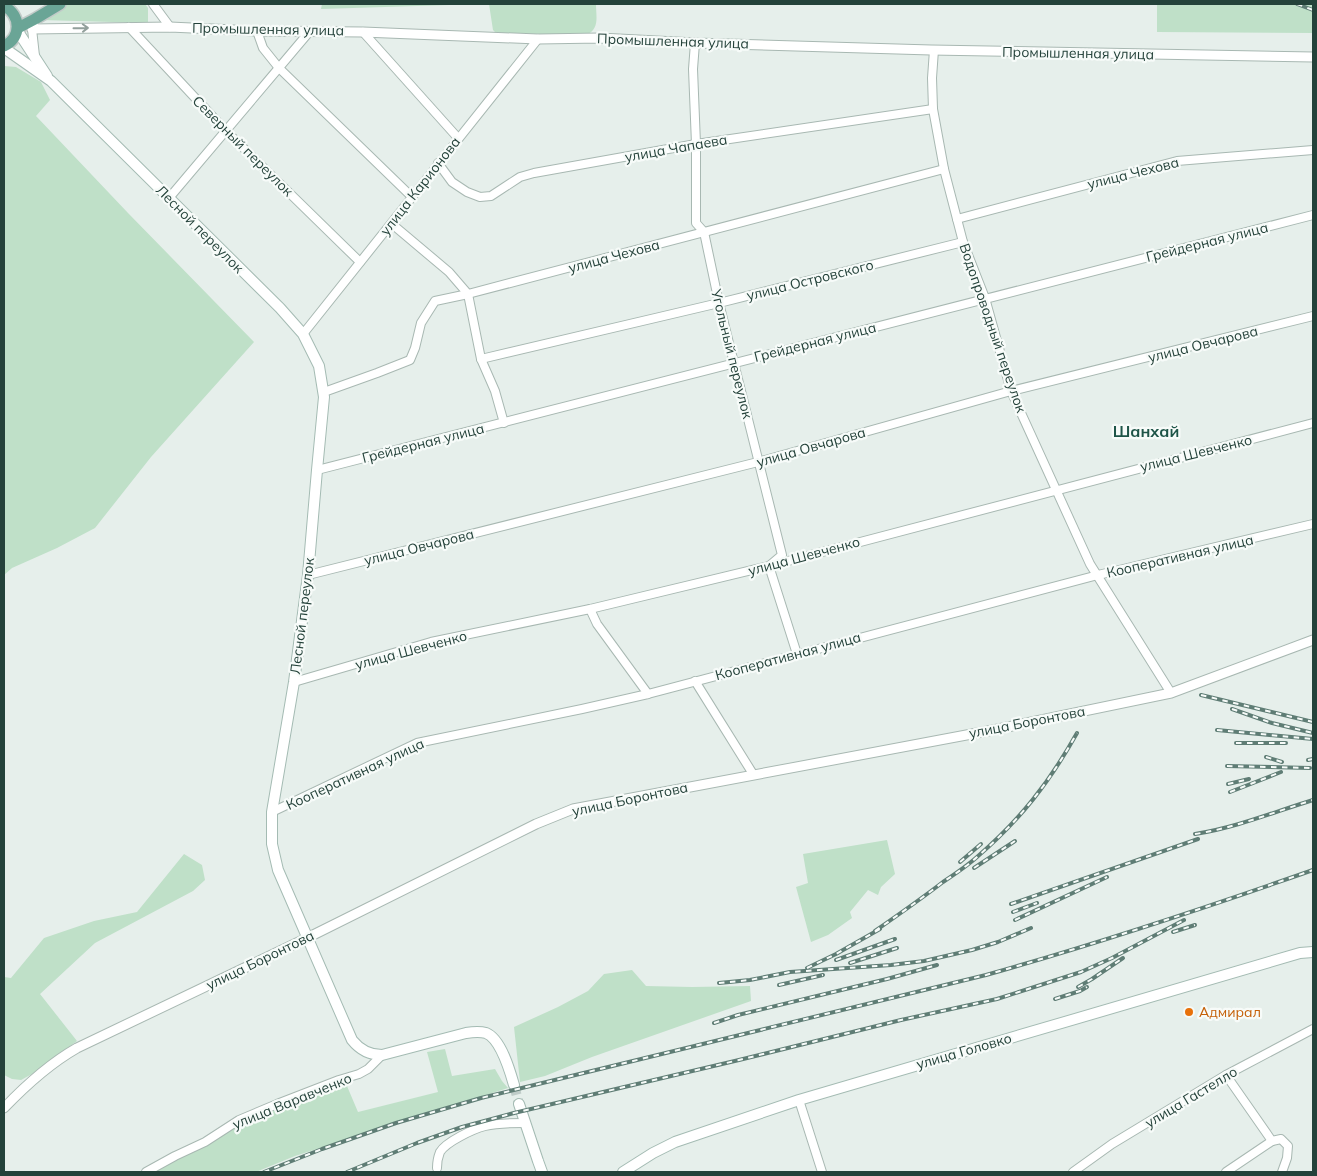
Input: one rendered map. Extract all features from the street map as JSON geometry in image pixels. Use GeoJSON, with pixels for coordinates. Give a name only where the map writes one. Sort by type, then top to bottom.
{"type":"FeatureCollection","features":[{"type":"Feature","properties":{"kind":"main road"},"geometry":{"type":"LineString","coordinates":[[17,29],[34,24],[60,4]]}},
{"type":"Feature","properties":{"kind":"main road"},"geometry":{"type":"LineString","coordinates":[[4,5],[15,16],[17,29],[51,81]]}},
{"type":"Feature","properties":{"kind":"main road"},"geometry":{"type":"LineString","coordinates":[[17,29],[12,41],[4,47],[51,81]]}},
{"type":"Feature","properties":{"kind":"main road","name":"Лесной переулок"},"geometry":{"type":"LineString","coordinates":[[51,81],[280,308],[303,334],[319,366],[324,397],[308,575],[294,682],[272,812],[272,844],[278,870],[352,1040],[365,1052],[382,1055]]}},
{"type":"Feature","properties":{"kind":"main road","name":"улица Головко"},"geometry":{"type":"LineString","coordinates":[[623,1172],[653,1153],[689,1136],[799,1100],[1300,953],[1313,952]]}},
{"type":"Feature","properties":{"kind":"main road"},"geometry":{"type":"LineString","coordinates":[[382,1055],[466,1033],[486,1033],[498,1044],[514,1085]]}},
{"type":"Feature","properties":{"kind":"main road"},"geometry":{"type":"LineString","coordinates":[[519,1104],[542,1172]]}},
{"type":"Feature","properties":{"kind":"street"},"geometry":{"type":"LineString","coordinates":[[153,4],[170,27]]}},
{"type":"Feature","properties":{"kind":"street","name":"Промышленная улица"},"geometry":{"type":"LineString","coordinates":[[34,24],[257,31],[364,32],[538,39],[600,38],[695,43],[934,50],[1313,57]]}},
{"type":"Feature","properties":{"kind":"street"},"geometry":{"type":"LineString","coordinates":[[34,24],[35,56]]}},
{"type":"Feature","properties":{"kind":"street","name":"Северный переулок"},"geometry":{"type":"LineString","coordinates":[[129,27],[226,131],[360,262]]}},
{"type":"Feature","properties":{"kind":"street"},"geometry":{"type":"LineString","coordinates":[[257,31],[263,48],[279,68],[412,197]]}},
{"type":"Feature","properties":{"kind":"street"},"geometry":{"type":"LineString","coordinates":[[169,198],[310,31]]}},
{"type":"Feature","properties":{"kind":"street"},"geometry":{"type":"LineString","coordinates":[[364,32],[458,138]]}},
{"type":"Feature","properties":{"kind":"street","name":"улица Карионова"},"geometry":{"type":"LineString","coordinates":[[303,334],[538,39]]}},
{"type":"Feature","properties":{"kind":"street","name":"Угольный переулок"},"geometry":{"type":"LineString","coordinates":[[695,43],[692,69],[696,144],[696,223],[704,232],[719,303],[782,555],[769,566]]}},
{"type":"Feature","properties":{"kind":"street","name":"Водопроводный переулок"},"geometry":{"type":"LineString","coordinates":[[934,50],[932,78],[933,109],[944,169],[963,242],[985,298],[1011,391],[1090,564],[1171,693]]}},
{"type":"Feature","properties":{"kind":"street","name":"улица Чапаева"},"geometry":{"type":"LineString","coordinates":[[438,163],[452,182],[467,192],[480,196],[491,196],[520,177],[534,173],[696,144],[933,109]]}},
{"type":"Feature","properties":{"kind":"street","name":"улица Чехова"},"geometry":{"type":"LineString","coordinates":[[958,219],[1177,161],[1313,150]]}},
{"type":"Feature","properties":{"kind":"street","name":"улица Чехова"},"geometry":{"type":"LineString","coordinates":[[324,392],[410,360],[421,323],[435,301],[468,294],[944,169]]}},
{"type":"Feature","properties":{"kind":"street","name":"Грейдерная улица"},"geometry":{"type":"LineString","coordinates":[[317,470],[1313,215]]}},
{"type":"Feature","properties":{"kind":"street"},"geometry":{"type":"LineString","coordinates":[[392,224],[449,272],[468,294],[481,360],[495,390],[504,422]]}},
{"type":"Feature","properties":{"kind":"street","name":"улица Островского"},"geometry":{"type":"LineString","coordinates":[[481,360],[963,242]]}},
{"type":"Feature","properties":{"kind":"street","name":"улица Овчарова"},"geometry":{"type":"LineString","coordinates":[[308,575],[758,462],[1011,391],[1313,316]]}},
{"type":"Feature","properties":{"kind":"street","name":"улица Шевченко"},"geometry":{"type":"LineString","coordinates":[[294,682],[431,642],[590,609],[769,566],[1313,423]]}},
{"type":"Feature","properties":{"kind":"street","name":"Кооперативная улица"},"geometry":{"type":"LineString","coordinates":[[272,812],[417,743],[648,694],[1098,575],[1313,524]]}},
{"type":"Feature","properties":{"kind":"street"},"geometry":{"type":"LineString","coordinates":[[769,566],[797,654]]}},
{"type":"Feature","properties":{"kind":"street"},"geometry":{"type":"LineString","coordinates":[[590,609],[597,624],[648,694]]}},
{"type":"Feature","properties":{"kind":"street","name":"улица Боронтова"},"geometry":{"type":"LineString","coordinates":[[4,1108],[35,1078],[70,1052],[307,938],[536,824],[572,809],[983,731],[1171,693],[1313,640]]}},
{"type":"Feature","properties":{"kind":"street"},"geometry":{"type":"LineString","coordinates":[[695,681],[753,774]]}},
{"type":"Feature","properties":{"kind":"street","name":"улица Гастелло"},"geometry":{"type":"LineString","coordinates":[[1074,1172],[1112,1144],[1226,1075],[1313,1029]]}},
{"type":"Feature","properties":{"kind":"street","name":"улица Варавченко"},"geometry":{"type":"LineString","coordinates":[[146,1172],[205,1142],[239,1120],[359,1074],[368,1069],[382,1055]]}},
{"type":"Feature","properties":{"kind":"street"},"geometry":{"type":"LineString","coordinates":[[1226,1075],[1272,1141]]}},
{"type":"Feature","properties":{"kind":"street"},"geometry":{"type":"LineString","coordinates":[[799,1100],[822,1172]]}},
{"type":"Feature","properties":{"kind":"street"},"geometry":{"type":"LineString","coordinates":[[437,1168],[437,1161],[441,1151],[448,1144],[470,1132],[485,1126],[525,1122]]}},
{"type":"Feature","properties":{"kind":"street"},"geometry":{"type":"LineString","coordinates":[[1226,1172],[1272,1141],[1281,1139],[1288,1146],[1287,1158],[1282,1172]]}},
{"type":"Feature","properties":{"kind":"green space"},"geometry":{"type":"Polygon","coordinates":[[[66,4],[145,4],[148,8],[148,23],[41,20],[50,12],[66,4]]]}},
{"type":"Feature","properties":{"kind":"green space"},"geometry":{"type":"Polygon","coordinates":[[[322,4],[481,4],[321,9],[322,4]]]}},
{"type":"Feature","properties":{"kind":"green space"},"geometry":{"type":"Polygon","coordinates":[[[489,4],[596,4],[596,22],[593,29],[586,35],[496,33],[493,30],[489,4]]]}},
{"type":"Feature","properties":{"kind":"green space"},"geometry":{"type":"Polygon","coordinates":[[[1157,4],[1313,4],[1313,33],[1157,32],[1157,4]]]}},
{"type":"Feature","properties":{"kind":"green space"},"geometry":{"type":"Polygon","coordinates":[[[4,66],[16,67],[41,82],[50,100],[36,116],[254,342],[151,457],[95,528],[57,548],[12,568],[4,575],[4,66]]]}},
{"type":"Feature","properties":{"kind":"green space"},"geometry":{"type":"Polygon","coordinates":[[[887,840],[895,874],[881,887],[878,895],[868,890],[850,912],[852,918],[828,935],[811,942],[796,887],[808,883],[803,854],[887,840]]]}},
{"type":"Feature","properties":{"kind":"green space"},"geometry":{"type":"Polygon","coordinates":[[[184,854],[202,865],[205,880],[193,891],[95,943],[40,994],[77,1041],[21,1080],[12,1079],[4,1075],[4,977],[11,978],[44,938],[94,921],[137,912],[184,854]]]}},
{"type":"Feature","properties":{"kind":"green space"},"geometry":{"type":"Polygon","coordinates":[[[632,970],[646,986],[750,986],[751,1001],[592,1057],[545,1076],[520,1082],[514,1027],[588,991],[604,974],[632,970]]]}},
{"type":"Feature","properties":{"kind":"green space"},"geometry":{"type":"Polygon","coordinates":[[[445,1049],[452,1076],[495,1069],[508,1088],[295,1156],[256,1172],[146,1172],[239,1120],[344,1079],[358,1112],[438,1092],[427,1052],[445,1049]]]}},
{"type":"Feature","properties":{"kind":"tunnel"},"geometry":{"type":"LineString","coordinates":[[514,1085],[519,1104]]}},
{"type":"Feature","properties":{"kind":"railway"},"geometry":{"type":"LineString","coordinates":[[1297,4],[1313,10]]}},
{"type":"Feature","properties":{"kind":"railway"},"geometry":{"type":"LineString","coordinates":[[1201,695],[1313,722]]}},
{"type":"Feature","properties":{"kind":"railway"},"geometry":{"type":"LineString","coordinates":[[1232,709],[1272,723],[1313,733]]}},
{"type":"Feature","properties":{"kind":"railway"},"geometry":{"type":"LineString","coordinates":[[1217,730],[1313,739]]}},
{"type":"Feature","properties":{"kind":"railway"},"geometry":{"type":"LineString","coordinates":[[875,931],[965,867],[1007,829],[1033,800],[1056,768],[1077,733]]}},
{"type":"Feature","properties":{"kind":"railway"},"geometry":{"type":"LineString","coordinates":[[1236,743],[1286,743]]}},
{"type":"Feature","properties":{"kind":"railway"},"geometry":{"type":"LineString","coordinates":[[1266,757],[1282,762]]}},
{"type":"Feature","properties":{"kind":"railway"},"geometry":{"type":"LineString","coordinates":[[1308,760],[1313,759]]}},
{"type":"Feature","properties":{"kind":"railway"},"geometry":{"type":"LineString","coordinates":[[1227,766],[1310,768]]}},
{"type":"Feature","properties":{"kind":"railway"},"geometry":{"type":"LineString","coordinates":[[1230,792],[1281,772]]}},
{"type":"Feature","properties":{"kind":"railway"},"geometry":{"type":"LineString","coordinates":[[1228,784],[1249,779]]}},
{"type":"Feature","properties":{"kind":"railway"},"geometry":{"type":"LineString","coordinates":[[1195,834],[1240,824],[1313,800]]}},
{"type":"Feature","properties":{"kind":"railway"},"geometry":{"type":"LineString","coordinates":[[1011,904],[1198,839]]}},
{"type":"Feature","properties":{"kind":"railway"},"geometry":{"type":"LineString","coordinates":[[974,868],[1015,841]]}},
{"type":"Feature","properties":{"kind":"railway"},"geometry":{"type":"LineString","coordinates":[[960,862],[981,844]]}},
{"type":"Feature","properties":{"kind":"railway"},"geometry":{"type":"LineString","coordinates":[[264,1172],[396,1123],[481,1098],[986,975],[1150,925],[1313,870]]}},
{"type":"Feature","properties":{"kind":"railway"},"geometry":{"type":"LineString","coordinates":[[1015,920],[1107,877]]}},
{"type":"Feature","properties":{"kind":"railway"},"geometry":{"type":"LineString","coordinates":[[1013,912],[1037,903]]}},
{"type":"Feature","properties":{"kind":"railway"},"geometry":{"type":"LineString","coordinates":[[347,1172],[462,1127],[514,1113],[901,1020],[997,999],[1081,972],[1184,920]]}},
{"type":"Feature","properties":{"kind":"railway"},"geometry":{"type":"LineString","coordinates":[[1173,932],[1195,925]]}},
{"type":"Feature","properties":{"kind":"railway"},"geometry":{"type":"LineString","coordinates":[[719,983],[750,980],[790,972],[924,961],[998,942],[1031,928]]}},
{"type":"Feature","properties":{"kind":"railway"},"geometry":{"type":"LineString","coordinates":[[807,968],[880,929]]}},
{"type":"Feature","properties":{"kind":"railway"},"geometry":{"type":"LineString","coordinates":[[836,960],[895,939]]}},
{"type":"Feature","properties":{"kind":"railway"},"geometry":{"type":"LineString","coordinates":[[850,963],[897,948]]}},
{"type":"Feature","properties":{"kind":"railway"},"geometry":{"type":"LineString","coordinates":[[1078,987],[1123,958]]}},
{"type":"Feature","properties":{"kind":"railway"},"geometry":{"type":"LineString","coordinates":[[714,1023],[738,1015],[937,965]]}},
{"type":"Feature","properties":{"kind":"railway"},"geometry":{"type":"LineString","coordinates":[[779,985],[823,975]]}},
{"type":"Feature","properties":{"kind":"railway"},"geometry":{"type":"LineString","coordinates":[[1055,999],[1087,987]]}},
{"type":"Feature","properties":{"kind":"place","name":"Адмирал"},"geometry":{"type":"Point","coordinates":[1189,1012]}},
{"type":"Feature","properties":{"kind":"district","name":"Шанхай"},"geometry":{"type":"Point","coordinates":[1146,431]}}]}
